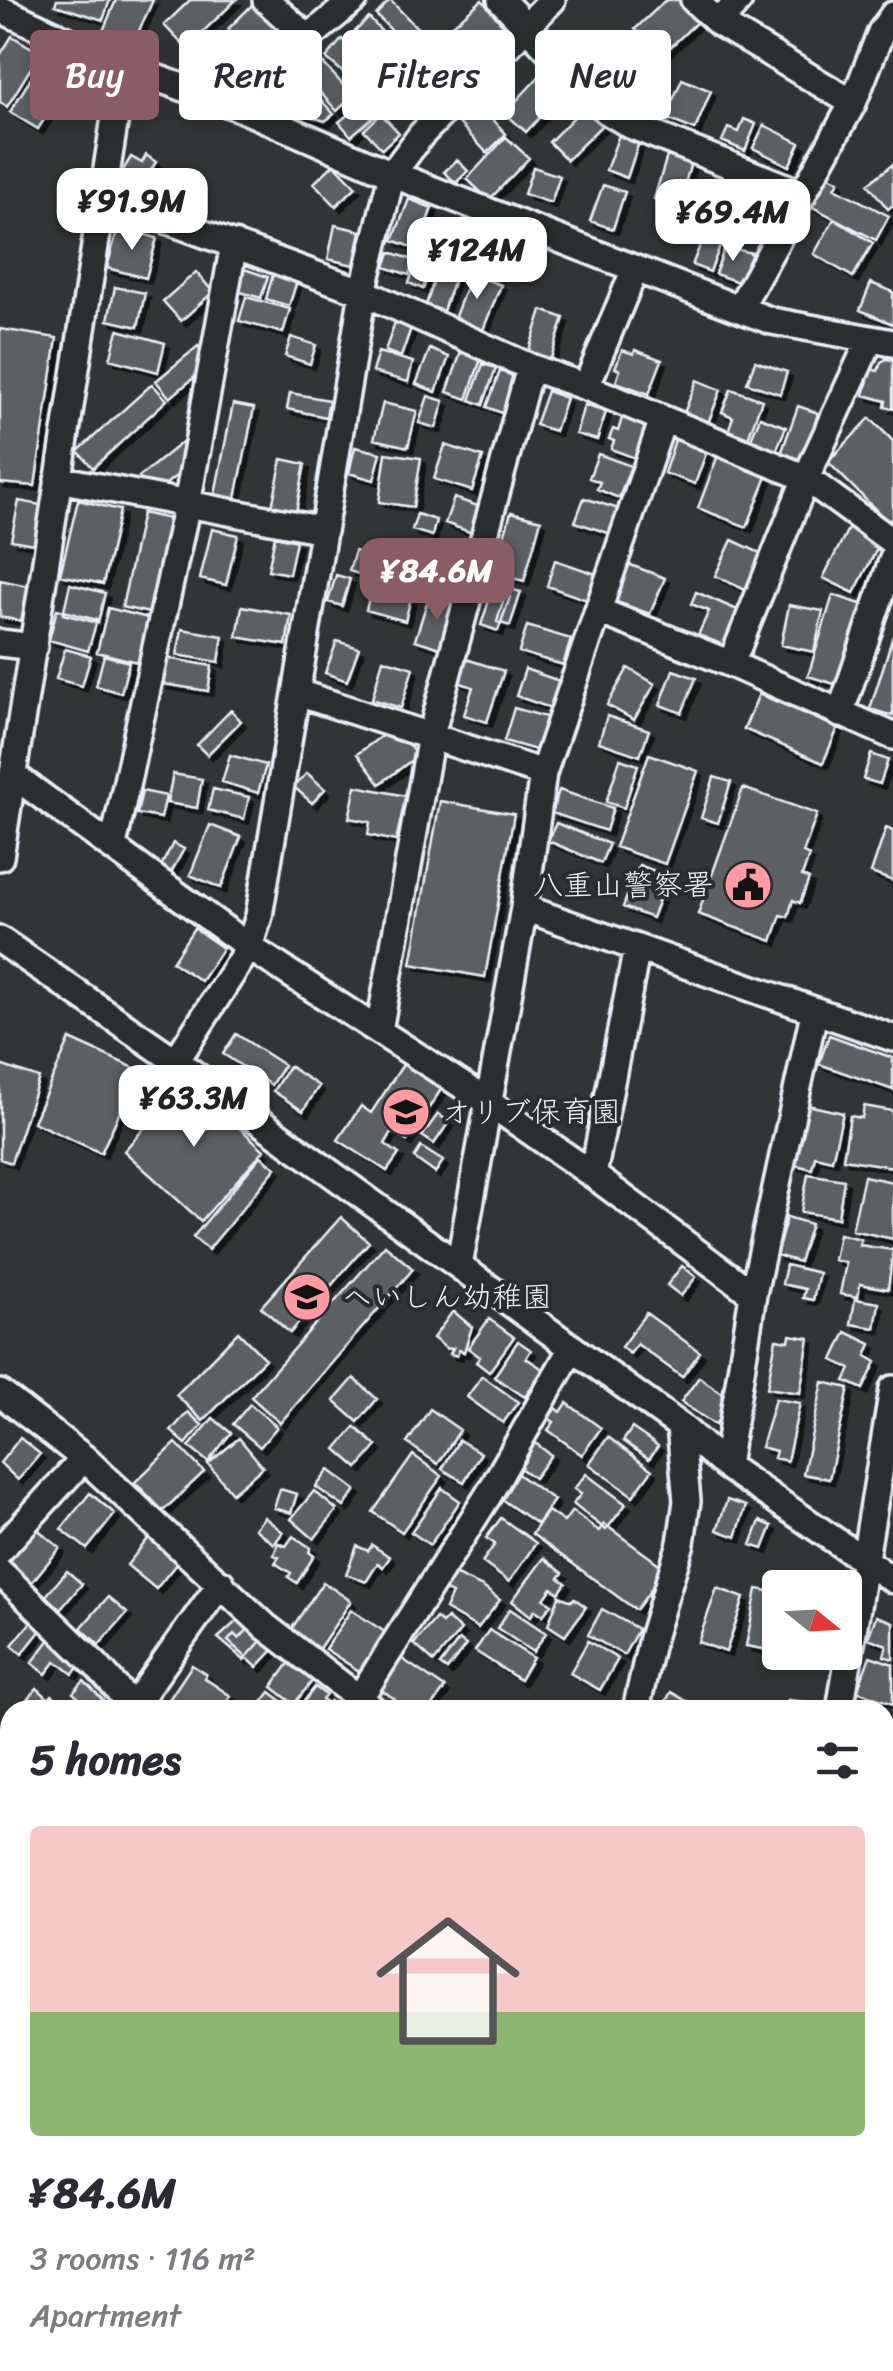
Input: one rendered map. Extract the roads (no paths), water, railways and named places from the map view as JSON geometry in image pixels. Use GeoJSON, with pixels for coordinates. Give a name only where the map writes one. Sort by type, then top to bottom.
{"type":"FeatureCollection","features":[{"type":"Feature","properties":{"kind":"street"},"geometry":{"type":"LineString","coordinates":[[266,0],[299,30]]}},
{"type":"Feature","properties":{"kind":"street"},"geometry":{"type":"LineString","coordinates":[[318,30],[354,0]]}},
{"type":"Feature","properties":{"kind":"street"},"geometry":{"type":"LineString","coordinates":[[501,0],[607,111],[632,126],[802,194]]}},
{"type":"Feature","properties":{"kind":"street"},"geometry":{"type":"LineString","coordinates":[[176,1061],[249,947],[258,916],[363,292],[392,174],[421,136],[552,0]]}},
{"type":"Feature","properties":{"kind":"street"},"geometry":{"type":"LineString","coordinates":[[694,0],[719,23],[853,102]]}},
{"type":"Feature","properties":{"kind":"street"},"geometry":{"type":"LineString","coordinates":[[719,23],[739,0]]}},
{"type":"Feature","properties":{"kind":"street"},"geometry":{"type":"LineString","coordinates":[[0,9],[46,30]]}},
{"type":"Feature","properties":{"kind":"street"},"geometry":{"type":"LineString","coordinates":[[739,309],[853,102],[881,32],[893,15]]}},
{"type":"Feature","properties":{"kind":"street"},"geometry":{"type":"LineString","coordinates":[[0,857],[115,120]]}},
{"type":"Feature","properties":{"kind":"street"},"geometry":{"type":"LineString","coordinates":[[268,120],[392,174],[772,321],[882,342],[806,478],[731,664]]}},
{"type":"Feature","properties":{"kind":"street"},"geometry":{"type":"LineString","coordinates":[[103,197],[363,292],[530,367],[806,478],[893,542]]}},
{"type":"Feature","properties":{"kind":"street"},"geometry":{"type":"LineString","coordinates":[[112,846],[188,504],[234,244]]}},
{"type":"Feature","properties":{"kind":"street"},"geometry":{"type":"LineString","coordinates":[[586,387],[635,269]]}},
{"type":"Feature","properties":{"kind":"street"},"geometry":{"type":"LineString","coordinates":[[378,1030],[431,735],[530,367]]}},
{"type":"Feature","properties":{"kind":"street"},"geometry":{"type":"LineString","coordinates":[[459,1266],[524,908],[543,773],[663,419]]}},
{"type":"Feature","properties":{"kind":"street"},"geometry":{"type":"LineString","coordinates":[[58,480],[323,530]]}},
{"type":"Feature","properties":{"kind":"street"},"geometry":{"type":"LineString","coordinates":[[840,714],[893,558]]}},
{"type":"Feature","properties":{"kind":"street"},"geometry":{"type":"LineString","coordinates":[[599,611],[893,736]]}},
{"type":"Feature","properties":{"kind":"street"},"geometry":{"type":"LineString","coordinates":[[0,643],[34,647]]}},
{"type":"Feature","properties":{"kind":"street"},"geometry":{"type":"LineString","coordinates":[[298,693],[543,773]]}},
{"type":"Feature","properties":{"kind":"street"},"geometry":{"type":"LineString","coordinates":[[13,775],[249,947],[594,1175],[754,1294]]}},
{"type":"Feature","properties":{"kind":"street"},"geometry":{"type":"LineString","coordinates":[[524,908],[893,1038]]}},
{"type":"Feature","properties":{"kind":"street"},"geometry":{"type":"LineString","coordinates":[[0,940],[176,1061],[680,1426],[726,1466],[893,1580]]}},
{"type":"Feature","properties":{"kind":"street"},"geometry":{"type":"LineString","coordinates":[[594,1175],[637,948]]}},
{"type":"Feature","properties":{"kind":"street"},"geometry":{"type":"LineString","coordinates":[[726,1466],[754,1294],[814,1013]]}},
{"type":"Feature","properties":{"kind":"street"},"geometry":{"type":"LineString","coordinates":[[365,1700],[572,1348]]}},
{"type":"Feature","properties":{"kind":"street"},"geometry":{"type":"LineString","coordinates":[[842,1700],[893,1389]]}},
{"type":"Feature","properties":{"kind":"street"},"geometry":{"type":"LineString","coordinates":[[0,1394],[84,1458],[266,1627],[356,1700]]}},
{"type":"Feature","properties":{"kind":"street"},"geometry":{"type":"LineString","coordinates":[[638,1700],[652,1638],[681,1544],[687,1501],[680,1426]]}},
{"type":"Feature","properties":{"kind":"street"},"geometry":{"type":"LineString","coordinates":[[0,1550],[84,1458]]}},
{"type":"Feature","properties":{"kind":"street"},"geometry":{"type":"LineString","coordinates":[[0,1572],[97,1666],[126,1700]]}},
{"type":"Feature","properties":{"kind":"street"},"geometry":{"type":"LineString","coordinates":[[140,1700],[221,1583]]}},
{"type":"Feature","properties":{"kind":"place","name":"八重山警察署"},"geometry":{"type":"Point","coordinates":[748,885]}},
{"type":"Feature","properties":{"kind":"place","name":"オリブ保育園"},"geometry":{"type":"Point","coordinates":[406,1112]}},
{"type":"Feature","properties":{"kind":"place","name":"へいしん幼稚園"},"geometry":{"type":"Point","coordinates":[307,1297]}}]}
